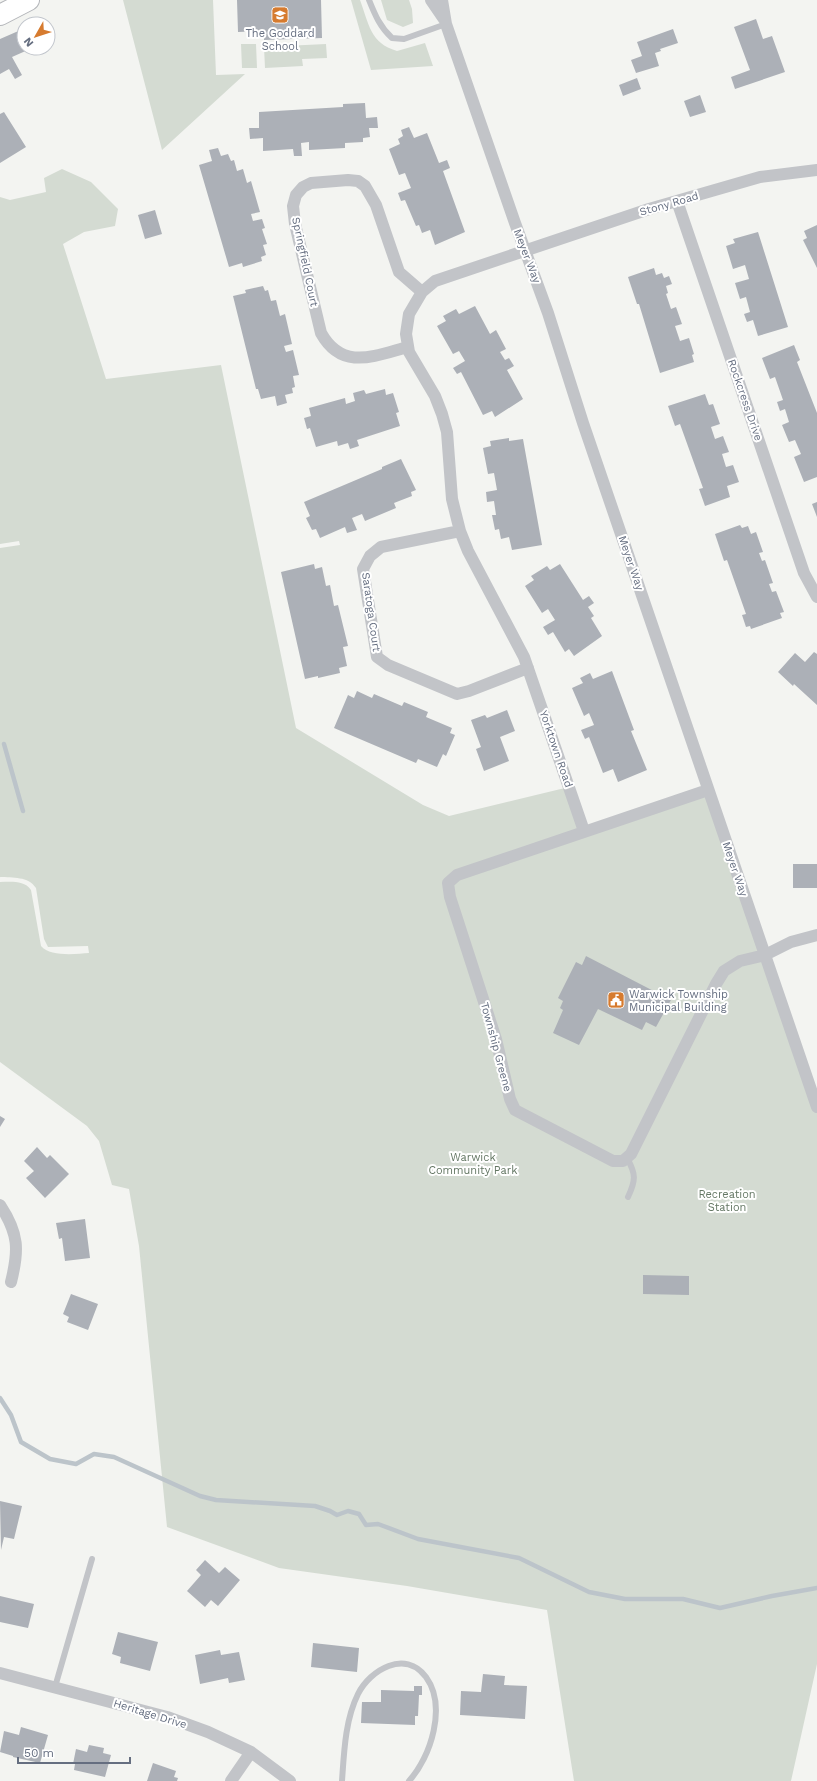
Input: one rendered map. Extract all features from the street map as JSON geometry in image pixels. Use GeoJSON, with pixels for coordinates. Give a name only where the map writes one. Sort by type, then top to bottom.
{"type":"FeatureCollection","features":[{"type":"Feature","properties":{"kind":"highway"},"geometry":{"type":"LineString","coordinates":[[0,15],[29,0]]}},
{"type":"Feature","properties":{"kind":"street","name":"Meyer Way"},"geometry":{"type":"LineString","coordinates":[[431,0],[445,22]]}},
{"type":"Feature","properties":{"kind":"street","name":"Meyer Way"},"geometry":{"type":"LineString","coordinates":[[442,0],[445,22],[548,312],[583,424],[817,1107]]}},
{"type":"Feature","properties":{"kind":"street","name":"Stony Road"},"geometry":{"type":"LineString","coordinates":[[525,250],[677,201],[760,178],[817,170]]}},
{"type":"Feature","properties":{"kind":"street","name":"Springfield Court"},"geometry":{"type":"LineString","coordinates":[[408,347],[368,357],[349,357],[335,353],[326,344],[321,333],[295,224],[293,206],[296,195],[311,183],[348,180],[358,181],[365,186],[376,205],[400,272],[422,292]]}},
{"type":"Feature","properties":{"kind":"street","name":"Rockcress Drive"},"geometry":{"type":"LineString","coordinates":[[677,201],[804,572],[817,597]]}},
{"type":"Feature","properties":{"kind":"street"},"geometry":{"type":"LineString","coordinates":[[460,531],[454,510],[447,432],[435,396],[408,347],[407,324],[412,308],[422,292],[435,281],[525,250]]}},
{"type":"Feature","properties":{"kind":"street","name":"Saratoga Court"},"geometry":{"type":"LineString","coordinates":[[460,531],[381,547],[370,556],[363,569],[377,656],[388,665],[457,694],[469,691],[526,663]]}},
{"type":"Feature","properties":{"kind":"street","name":"Yorktown Road"},"geometry":{"type":"LineString","coordinates":[[460,531],[468,551],[526,663],[584,831]]}},
{"type":"Feature","properties":{"kind":"street","name":"Township Greene"},"geometry":{"type":"LineString","coordinates":[[627,1158],[623,1161],[613,1161],[515,1110],[510,1099],[496,1039],[450,896],[448,883],[458,875],[708,790]]}},
{"type":"Feature","properties":{"kind":"street"},"geometry":{"type":"LineString","coordinates":[[627,1158],[631,1154],[713,989],[724,971],[740,961],[765,955],[791,942],[817,935]]}},
{"type":"Feature","properties":{"kind":"street"},"geometry":{"type":"LineString","coordinates":[[0,1206],[8,1218],[17,1244],[16,1261],[11,1282]]}},
{"type":"Feature","properties":{"kind":"street","name":"Heritage Drive"},"geometry":{"type":"LineString","coordinates":[[0,1673],[166,1717],[208,1732],[251,1752],[290,1781]]}},
{"type":"Feature","properties":{"kind":"street"},"geometry":{"type":"LineString","coordinates":[[231,1781],[251,1752]]}},
{"type":"Feature","properties":{"kind":"lane"},"geometry":{"type":"LineString","coordinates":[[369,0],[376,19],[384,31],[392,38],[404,39],[445,22]]}},
{"type":"Feature","properties":{"kind":"lane"},"geometry":{"type":"LineString","coordinates":[[627,1158],[634,1170],[634,1184],[628,1197]]}},
{"type":"Feature","properties":{"kind":"lane"},"geometry":{"type":"LineString","coordinates":[[55,1687],[92,1558]]}},
{"type":"Feature","properties":{"kind":"lane"},"geometry":{"type":"LineString","coordinates":[[342,1781],[347,1737],[357,1695],[366,1681],[377,1672],[393,1664],[406,1664],[418,1668],[426,1677],[434,1698],[434,1730],[428,1751],[416,1773],[409,1781]]}},
{"type":"Feature","properties":{"kind":"green space"},"geometry":{"type":"Polygon","coordinates":[[[123,0],[213,0],[216,75],[245,74],[162,150],[123,0]]]}},
{"type":"Feature","properties":{"kind":"green space"},"geometry":{"type":"Polygon","coordinates":[[[351,0],[360,0],[372,32],[381,43],[397,51],[425,43],[433,66],[371,70],[351,0]]]}},
{"type":"Feature","properties":{"kind":"green space"},"geometry":{"type":"Polygon","coordinates":[[[381,0],[409,0],[412,9],[413,23],[403,27],[387,20],[381,0]]]}},
{"type":"Feature","properties":{"kind":"green space"},"geometry":{"type":"Polygon","coordinates":[[[241,44],[256,44],[257,68],[242,68],[241,44]]]}},
{"type":"Feature","properties":{"kind":"green space"},"geometry":{"type":"Polygon","coordinates":[[[326,44],[327,58],[302,59],[303,66],[265,68],[264,47],[326,44]]]}},
{"type":"Feature","properties":{"kind":"green space","name":"Warwick Community Park"},"geometry":{"type":"Polygon","coordinates":[[[62,169],[91,182],[118,209],[115,226],[84,232],[63,244],[106,379],[221,365],[296,728],[423,805],[449,816],[569,787],[584,831],[708,790],[817,1107],[817,1664],[791,1781],[574,1781],[547,1610],[407,1586],[279,1568],[167,1527],[139,1246],[129,1189],[112,1185],[99,1141],[87,1126],[0,1062],[0,882],[21,883],[31,890],[41,946],[45,950],[64,954],[89,953],[88,946],[48,947],[44,939],[36,888],[29,881],[0,877],[0,548],[20,545],[19,541],[0,544],[0,197],[10,200],[46,192],[44,178],[62,169]]]}},
{"type":"Feature","properties":{"kind":"building","name":"The Goddard School"},"geometry":{"type":"Polygon","coordinates":[[[237,0],[321,0],[322,38],[264,40],[264,31],[238,32],[237,0]]]}},
{"type":"Feature","properties":{"kind":"building"},"geometry":{"type":"Polygon","coordinates":[[[756,19],[763,39],[772,36],[785,72],[735,89],[731,77],[750,70],[734,27],[756,19]]]}},
{"type":"Feature","properties":{"kind":"building"},"geometry":{"type":"Polygon","coordinates":[[[673,29],[678,43],[660,49],[661,51],[655,53],[659,66],[636,73],[631,60],[642,56],[637,42],[673,29]]]}},
{"type":"Feature","properties":{"kind":"building"},"geometry":{"type":"Polygon","coordinates":[[[16,32],[16,55],[12,57],[22,75],[15,79],[9,69],[0,74],[0,39],[16,32]]]}},
{"type":"Feature","properties":{"kind":"building"},"geometry":{"type":"Polygon","coordinates":[[[637,78],[641,89],[623,96],[619,85],[637,78]]]}},
{"type":"Feature","properties":{"kind":"building"},"geometry":{"type":"Polygon","coordinates":[[[700,95],[706,112],[690,117],[684,101],[700,95]]]}},
{"type":"Feature","properties":{"kind":"building"},"geometry":{"type":"Polygon","coordinates":[[[365,103],[366,118],[377,117],[378,128],[369,128],[370,137],[363,138],[363,142],[345,143],[345,148],[309,150],[309,142],[301,143],[302,156],[294,156],[293,149],[263,151],[263,138],[250,139],[249,128],[259,128],[259,112],[343,107],[343,104],[365,103]]]}},
{"type":"Feature","properties":{"kind":"building"},"geometry":{"type":"Polygon","coordinates":[[[4,112],[26,147],[0,163],[0,114],[4,112]]]}},
{"type":"Feature","properties":{"kind":"building"},"geometry":{"type":"Polygon","coordinates":[[[409,127],[414,138],[427,133],[439,163],[447,160],[450,168],[443,171],[465,232],[435,245],[430,230],[422,233],[419,225],[416,226],[405,200],[401,201],[398,193],[411,188],[405,173],[399,175],[389,149],[400,144],[398,139],[403,136],[401,130],[409,127]]]}},
{"type":"Feature","properties":{"kind":"building"},"geometry":{"type":"Polygon","coordinates":[[[218,148],[221,156],[228,154],[231,161],[234,160],[237,171],[243,169],[247,183],[251,181],[260,212],[251,214],[253,221],[262,219],[265,228],[262,229],[267,244],[263,245],[266,255],[261,257],[262,261],[243,267],[242,263],[229,267],[199,165],[212,161],[209,150],[218,148]]]}},
{"type":"Feature","properties":{"kind":"building"},"geometry":{"type":"Polygon","coordinates":[[[155,210],[162,234],[145,239],[138,215],[155,210]]]}},
{"type":"Feature","properties":{"kind":"building"},"geometry":{"type":"Polygon","coordinates":[[[817,225],[817,268],[803,240],[807,238],[804,231],[817,225]]]}},
{"type":"Feature","properties":{"kind":"building"},"geometry":{"type":"Polygon","coordinates":[[[758,232],[788,327],[758,336],[753,320],[747,322],[744,314],[750,312],[746,297],[740,299],[735,283],[749,279],[745,265],[733,269],[726,246],[735,243],[733,239],[758,232]]]}},
{"type":"Feature","properties":{"kind":"building"},"geometry":{"type":"Polygon","coordinates":[[[654,268],[656,275],[662,273],[664,278],[669,276],[672,284],[666,286],[668,293],[666,294],[671,309],[676,307],[682,324],[675,326],[680,341],[689,338],[694,354],[692,355],[694,362],[660,373],[639,304],[637,304],[628,277],[654,268]]]}},
{"type":"Feature","properties":{"kind":"building"},"geometry":{"type":"Polygon","coordinates":[[[263,286],[265,291],[268,290],[271,301],[276,300],[280,316],[285,314],[292,344],[284,346],[286,352],[293,350],[299,375],[293,376],[295,387],[292,388],[293,393],[285,395],[287,403],[277,406],[275,396],[261,399],[258,389],[256,389],[233,296],[246,293],[245,290],[263,286]]]}},
{"type":"Feature","properties":{"kind":"building"},"geometry":{"type":"Polygon","coordinates":[[[475,306],[490,334],[496,330],[506,349],[500,352],[505,360],[509,358],[514,366],[507,370],[523,399],[495,417],[492,411],[483,415],[461,372],[457,374],[453,368],[465,361],[459,351],[453,354],[437,326],[446,321],[443,316],[456,309],[459,314],[475,306]]]}},
{"type":"Feature","properties":{"kind":"building"},"geometry":{"type":"Polygon","coordinates":[[[794,345],[800,360],[797,362],[817,413],[817,477],[804,482],[794,457],[801,454],[795,440],[789,442],[782,425],[789,422],[785,409],[780,411],[777,402],[783,400],[775,377],[770,379],[762,358],[794,345]]]}},
{"type":"Feature","properties":{"kind":"building"},"geometry":{"type":"Polygon","coordinates":[[[385,389],[386,395],[393,393],[399,412],[396,413],[400,426],[357,440],[359,446],[350,449],[348,443],[338,446],[337,441],[316,447],[310,428],[307,429],[304,418],[311,416],[309,408],[345,398],[346,404],[355,401],[353,393],[364,390],[366,394],[385,389]]]}},
{"type":"Feature","properties":{"kind":"building"},"geometry":{"type":"Polygon","coordinates":[[[705,394],[709,405],[713,404],[720,424],[711,427],[715,439],[723,436],[729,452],[722,454],[726,467],[733,465],[739,482],[727,486],[730,497],[705,506],[699,489],[703,488],[680,424],[675,426],[668,406],[705,394]]]}},
{"type":"Feature","properties":{"kind":"building"},"geometry":{"type":"Polygon","coordinates":[[[509,438],[509,441],[523,439],[542,545],[512,550],[509,537],[501,539],[499,529],[495,530],[492,515],[496,515],[494,501],[487,502],[486,492],[497,490],[494,473],[488,474],[483,448],[491,446],[490,441],[509,438]]]}},
{"type":"Feature","properties":{"kind":"building"},"geometry":{"type":"Polygon","coordinates":[[[401,459],[416,490],[411,492],[412,496],[394,503],[396,508],[365,521],[362,514],[352,518],[357,530],[347,533],[345,527],[320,538],[316,529],[312,530],[306,518],[310,516],[304,502],[382,469],[382,467],[401,459]]]}},
{"type":"Feature","properties":{"kind":"building"},"geometry":{"type":"Polygon","coordinates":[[[817,502],[817,517],[812,504],[817,502]]]}},
{"type":"Feature","properties":{"kind":"building"},"geometry":{"type":"Polygon","coordinates":[[[740,525],[742,528],[748,526],[751,534],[756,532],[763,552],[759,553],[762,561],[765,560],[773,583],[769,584],[772,592],[776,591],[784,612],[780,613],[782,618],[751,629],[750,626],[746,627],[742,615],[746,614],[727,560],[724,561],[715,534],[740,525]]]}},
{"type":"Feature","properties":{"kind":"building"},"geometry":{"type":"Polygon","coordinates":[[[314,564],[315,569],[322,567],[326,586],[330,585],[334,606],[338,605],[348,646],[343,647],[347,666],[339,668],[340,673],[318,678],[318,676],[305,679],[281,572],[314,564]]]}},
{"type":"Feature","properties":{"kind":"building"},"geometry":{"type":"Polygon","coordinates":[[[560,564],[583,600],[589,596],[594,603],[588,607],[594,616],[591,618],[602,636],[574,656],[569,649],[565,652],[553,632],[548,635],[543,627],[555,620],[548,609],[542,613],[525,586],[534,580],[531,576],[547,566],[550,570],[560,564]]]}},
{"type":"Feature","properties":{"kind":"building"},"geometry":{"type":"Polygon","coordinates":[[[814,652],[817,654],[817,705],[778,672],[795,653],[805,662],[814,652]]]}},
{"type":"Feature","properties":{"kind":"building"},"geometry":{"type":"Polygon","coordinates":[[[612,671],[634,730],[631,731],[647,770],[618,782],[613,769],[603,773],[589,737],[585,739],[581,730],[594,725],[589,713],[584,716],[572,688],[583,683],[580,678],[590,673],[593,679],[612,671]]]}},
{"type":"Feature","properties":{"kind":"building"},"geometry":{"type":"Polygon","coordinates":[[[357,691],[372,698],[374,694],[402,706],[404,702],[428,712],[426,717],[452,728],[450,733],[455,735],[446,756],[443,754],[437,767],[418,759],[416,763],[334,728],[348,695],[354,698],[357,691]]]}},
{"type":"Feature","properties":{"kind":"building"},"geometry":{"type":"Polygon","coordinates":[[[507,710],[515,731],[500,737],[509,761],[484,771],[476,749],[481,747],[471,720],[485,715],[487,718],[507,710]]]}},
{"type":"Feature","properties":{"kind":"building"},"geometry":{"type":"Polygon","coordinates":[[[793,864],[817,864],[817,888],[793,888],[793,864]]]}},
{"type":"Feature","properties":{"kind":"building","name":"Warwick Township Municipal Building"},"geometry":{"type":"Polygon","coordinates":[[[586,956],[671,1000],[656,1027],[646,1022],[642,1030],[598,1009],[579,1045],[553,1033],[563,1010],[560,1008],[563,1001],[558,998],[576,962],[582,965],[586,956]]]}},
{"type":"Feature","properties":{"kind":"building"},"geometry":{"type":"Polygon","coordinates":[[[0,1116],[5,1119],[0,1127],[0,1116]]]}},
{"type":"Feature","properties":{"kind":"building"},"geometry":{"type":"Polygon","coordinates":[[[37,1147],[47,1158],[50,1155],[69,1174],[45,1198],[26,1178],[34,1171],[24,1161],[37,1147]]]}},
{"type":"Feature","properties":{"kind":"building"},"geometry":{"type":"Polygon","coordinates":[[[85,1219],[90,1258],[65,1261],[62,1238],[59,1239],[56,1223],[85,1219]]]}},
{"type":"Feature","properties":{"kind":"building"},"geometry":{"type":"Polygon","coordinates":[[[643,1275],[689,1276],[689,1295],[643,1294],[643,1275]]]}},
{"type":"Feature","properties":{"kind":"building"},"geometry":{"type":"Polygon","coordinates":[[[71,1294],[98,1304],[88,1330],[67,1322],[69,1317],[63,1314],[71,1294]]]}},
{"type":"Feature","properties":{"kind":"building"},"geometry":{"type":"Polygon","coordinates":[[[0,1501],[22,1506],[14,1539],[4,1537],[1,1550],[0,1501]]]}},
{"type":"Feature","properties":{"kind":"building"},"geometry":{"type":"Polygon","coordinates":[[[205,1560],[219,1573],[225,1567],[240,1580],[218,1606],[211,1600],[205,1607],[187,1591],[201,1575],[196,1570],[205,1560]]]}},
{"type":"Feature","properties":{"kind":"building"},"geometry":{"type":"Polygon","coordinates":[[[0,1596],[34,1604],[28,1628],[0,1622],[0,1596]]]}},
{"type":"Feature","properties":{"kind":"building"},"geometry":{"type":"Polygon","coordinates":[[[118,1632],[158,1642],[150,1671],[120,1663],[121,1657],[112,1654],[118,1632]]]}},
{"type":"Feature","properties":{"kind":"building"},"geometry":{"type":"Polygon","coordinates":[[[313,1643],[359,1648],[357,1672],[311,1667],[313,1643]]]}},
{"type":"Feature","properties":{"kind":"building"},"geometry":{"type":"Polygon","coordinates":[[[220,1650],[221,1655],[239,1652],[245,1680],[229,1683],[228,1678],[200,1684],[195,1655],[220,1650]]]}},
{"type":"Feature","properties":{"kind":"building"},"geometry":{"type":"Polygon","coordinates":[[[483,1674],[505,1676],[504,1685],[527,1686],[525,1719],[460,1715],[461,1691],[481,1692],[483,1674]]]}},
{"type":"Feature","properties":{"kind":"building"},"geometry":{"type":"Polygon","coordinates":[[[414,1686],[422,1686],[422,1695],[419,1695],[418,1716],[415,1716],[415,1725],[361,1723],[362,1702],[381,1702],[381,1690],[414,1691],[414,1686]]]}},
{"type":"Feature","properties":{"kind":"building"},"geometry":{"type":"Polygon","coordinates":[[[21,1727],[48,1735],[40,1763],[13,1757],[0,1752],[4,1731],[19,1735],[21,1727]]]}},
{"type":"Feature","properties":{"kind":"building"},"geometry":{"type":"Polygon","coordinates":[[[89,1745],[104,1748],[103,1753],[111,1755],[105,1777],[74,1770],[75,1764],[73,1764],[76,1749],[87,1752],[89,1745]]]}},
{"type":"Feature","properties":{"kind":"building"},"geometry":{"type":"Polygon","coordinates":[[[153,1763],[176,1771],[174,1777],[178,1778],[177,1781],[147,1781],[153,1763]]]}},
{"type":"Feature","properties":{"kind":"waterway"},"geometry":{"type":"LineString","coordinates":[[4,744],[23,811]]}},
{"type":"Feature","properties":{"kind":"waterway"},"geometry":{"type":"LineString","coordinates":[[0,1398],[11,1415],[21,1442],[50,1459],[76,1464],[94,1454],[114,1457],[200,1496],[216,1500],[315,1506],[337,1515],[348,1511],[359,1514],[366,1525],[378,1524],[418,1539],[519,1558],[589,1592],[625,1599],[683,1599],[720,1608],[772,1596],[817,1588]]}},
{"type":"Feature","properties":{"kind":"place","name":"The Goddard School"},"geometry":{"type":"Point","coordinates":[280,15]}},
{"type":"Feature","properties":{"kind":"place","name":"Warwick Township Municipal Building"},"geometry":{"type":"Point","coordinates":[616,1000]}},
{"type":"Feature","properties":{"kind":"park label","name":"Recreation Station"},"geometry":{"type":"Point","coordinates":[727,1200]}}]}
